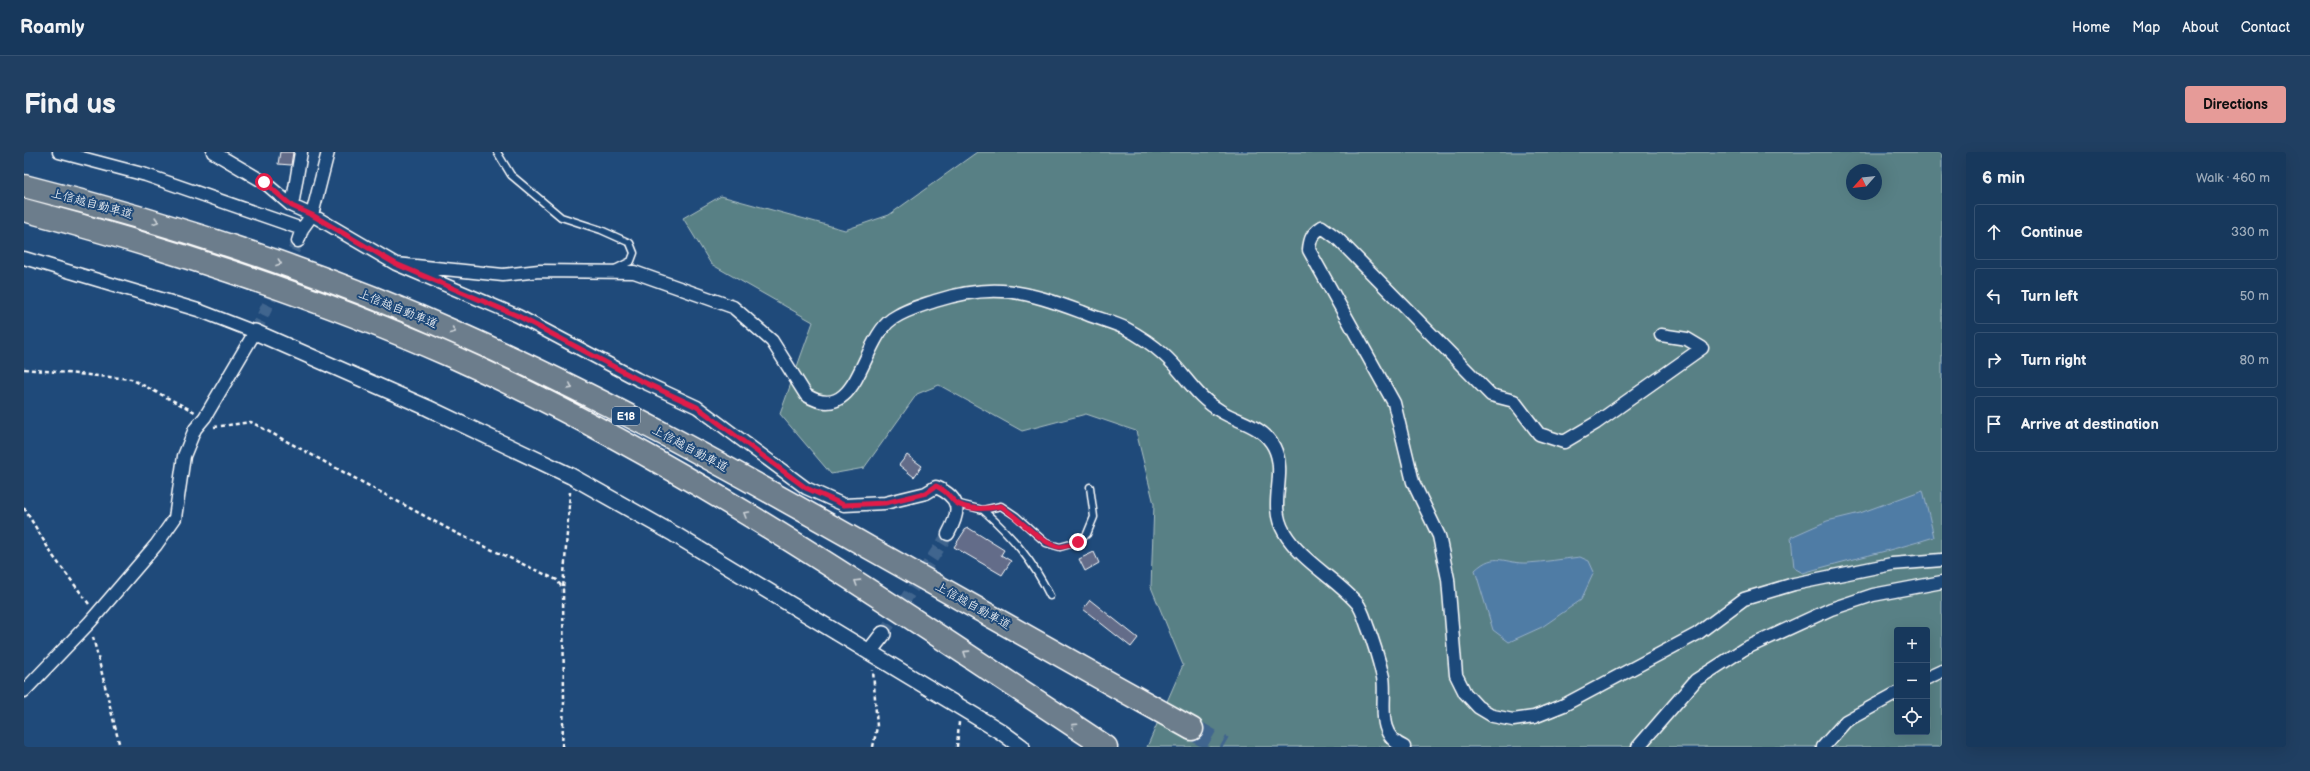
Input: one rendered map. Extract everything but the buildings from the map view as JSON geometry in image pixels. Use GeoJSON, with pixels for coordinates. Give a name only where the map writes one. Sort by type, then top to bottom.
{"type":"FeatureCollection","features":[{"type":"Feature","properties":{"kind":"highway","name":"上信越自動車道"},"geometry":{"type":"LineString","coordinates":[[24,186],[96,204],[247,251],[382,302],[466,337],[607,406],[768,490],[1192,729]]}},
{"type":"Feature","properties":{"kind":"highway","name":"上信越自動車道"},"geometry":{"type":"LineString","coordinates":[[24,210],[161,248],[314,300],[446,354],[521,390],[665,466],[748,514],[875,593],[1106,747]]}},
{"type":"Feature","properties":{"kind":"street"},"geometry":{"type":"LineString","coordinates":[[59,152],[146,175],[300,235],[312,215],[328,152]]}},
{"type":"Feature","properties":{"kind":"street"},"geometry":{"type":"LineString","coordinates":[[213,152],[264,182],[292,206],[312,215],[396,264],[518,316],[637,379],[697,407],[806,488],[844,505],[885,503],[926,493],[936,486],[948,492],[956,503],[957,518],[948,534]]}},
{"type":"Feature","properties":{"kind":"street"},"geometry":{"type":"LineString","coordinates":[[292,206],[301,152]]}},
{"type":"Feature","properties":{"kind":"street"},"geometry":{"type":"LineString","coordinates":[[1661,335],[1687,339],[1702,348],[1596,423],[1564,442],[1539,434],[1514,402],[1491,395],[1337,238],[1322,227],[1313,233],[1310,240],[1310,250],[1394,403],[1413,482],[1439,536],[1448,579],[1456,675],[1465,693],[1478,707],[1493,716],[1513,720],[1534,717],[1564,705],[1697,634],[1744,599],[1794,584],[1892,564],[1942,560]]}},
{"type":"Feature","properties":{"kind":"street"},"geometry":{"type":"LineString","coordinates":[[24,258],[198,310],[255,332],[428,408],[571,476],[674,534],[960,707],[1022,747]]}},
{"type":"Feature","properties":{"kind":"street"},"geometry":{"type":"LineString","coordinates":[[396,264],[503,275],[539,271],[634,272],[733,307],[772,341],[806,395],[815,401],[830,403],[843,398],[858,379],[870,346],[891,320],[914,308],[967,291],[994,289],[1019,291],[1125,329],[1164,354],[1199,396],[1223,412],[1255,426],[1274,447],[1280,471],[1276,514],[1284,534],[1299,550],[1358,604],[1369,630],[1383,679],[1382,704],[1385,728],[1399,745],[1404,747]]}},
{"type":"Feature","properties":{"kind":"street"},"geometry":{"type":"LineString","coordinates":[[24,691],[93,618],[156,545],[175,518],[184,456],[196,429],[205,417],[255,332]]}},
{"type":"Feature","properties":{"kind":"street"},"geometry":{"type":"LineString","coordinates":[[1638,747],[1696,680],[1744,649],[1831,608],[1873,595],[1942,582]]}},
{"type":"Feature","properties":{"kind":"street"},"geometry":{"type":"LineString","coordinates":[[869,652],[883,634]]}},
{"type":"Feature","properties":{"kind":"street"},"geometry":{"type":"LineString","coordinates":[[1930,677],[1942,671]]}},
{"type":"Feature","properties":{"kind":"street"},"geometry":{"type":"LineString","coordinates":[[1822,747],[1846,721],[1894,695]]}},
{"type":"Feature","properties":{"kind":"lane"},"geometry":{"type":"LineString","coordinates":[[497,152],[511,175],[561,216],[601,230],[630,243],[634,253],[632,261],[608,272]]}},
{"type":"Feature","properties":{"kind":"lane"},"geometry":{"type":"LineString","coordinates":[[956,503],[983,510],[1001,506],[1016,516],[1046,543],[1060,547],[1078,542],[1086,534],[1094,518],[1090,487]]}},
{"type":"Feature","properties":{"kind":"lane"},"geometry":{"type":"LineString","coordinates":[[983,510],[1007,532],[1038,571],[1050,596]]}},
{"type":"Feature","properties":{"kind":"path"},"geometry":{"type":"LineString","coordinates":[[24,369],[131,379],[205,417]]}},
{"type":"Feature","properties":{"kind":"path"},"geometry":{"type":"LineString","coordinates":[[196,429],[251,422],[456,533],[557,580],[563,588]]}},
{"type":"Feature","properties":{"kind":"path"},"geometry":{"type":"LineString","coordinates":[[562,747],[564,702],[563,588],[571,476]]}},
{"type":"Feature","properties":{"kind":"path"},"geometry":{"type":"LineString","coordinates":[[24,508],[93,618],[120,747]]}},
{"type":"Feature","properties":{"kind":"path"},"geometry":{"type":"LineString","coordinates":[[869,652],[874,675],[877,727],[873,747]]}},
{"type":"Feature","properties":{"kind":"path"},"geometry":{"type":"LineString","coordinates":[[957,747],[960,707]]}},
{"type":"Feature","properties":{"kind":"green space"},"geometry":{"type":"Polygon","coordinates":[[[977,152],[1942,152],[1942,747],[1147,747],[1183,665],[1151,587],[1154,504],[1136,431],[1086,414],[1022,431],[939,385],[917,394],[864,468],[831,474],[780,414],[813,322],[711,264],[683,218],[721,196],[845,230],[889,215],[977,152]]]}},
{"type":"Feature","properties":{"kind":"water"},"geometry":{"type":"Polygon","coordinates":[[[1923,490],[1934,537],[1803,573],[1794,568],[1791,537],[1827,521],[1860,513],[1923,490]]]}},
{"type":"Feature","properties":{"kind":"water"},"geometry":{"type":"Polygon","coordinates":[[[1580,557],[1589,561],[1594,572],[1581,600],[1542,627],[1509,642],[1493,630],[1475,570],[1482,564],[1494,560],[1527,563],[1580,557]]]}},
{"type":"Feature","properties":{"kind":"tunnel"},"geometry":{"type":"LineString","coordinates":[[255,332],[298,241]]}},
{"type":"Feature","properties":{"kind":"tunnel"},"geometry":{"type":"LineString","coordinates":[[883,634],[948,534]]}},
{"type":"Feature","properties":{"kind":"tunnel"},"geometry":{"type":"LineString","coordinates":[[1192,729],[1223,747]]}},
{"type":"Feature","properties":{"kind":"route"},"geometry":{"type":"LineString","coordinates":[[264,182],[292,206],[312,215],[396,264],[518,316],[637,379],[697,407],[806,488],[844,505],[885,503],[926,493],[936,486],[948,492],[956,503],[983,510],[1001,506],[1016,516],[1046,543],[1060,547],[1078,542]]}}]}
